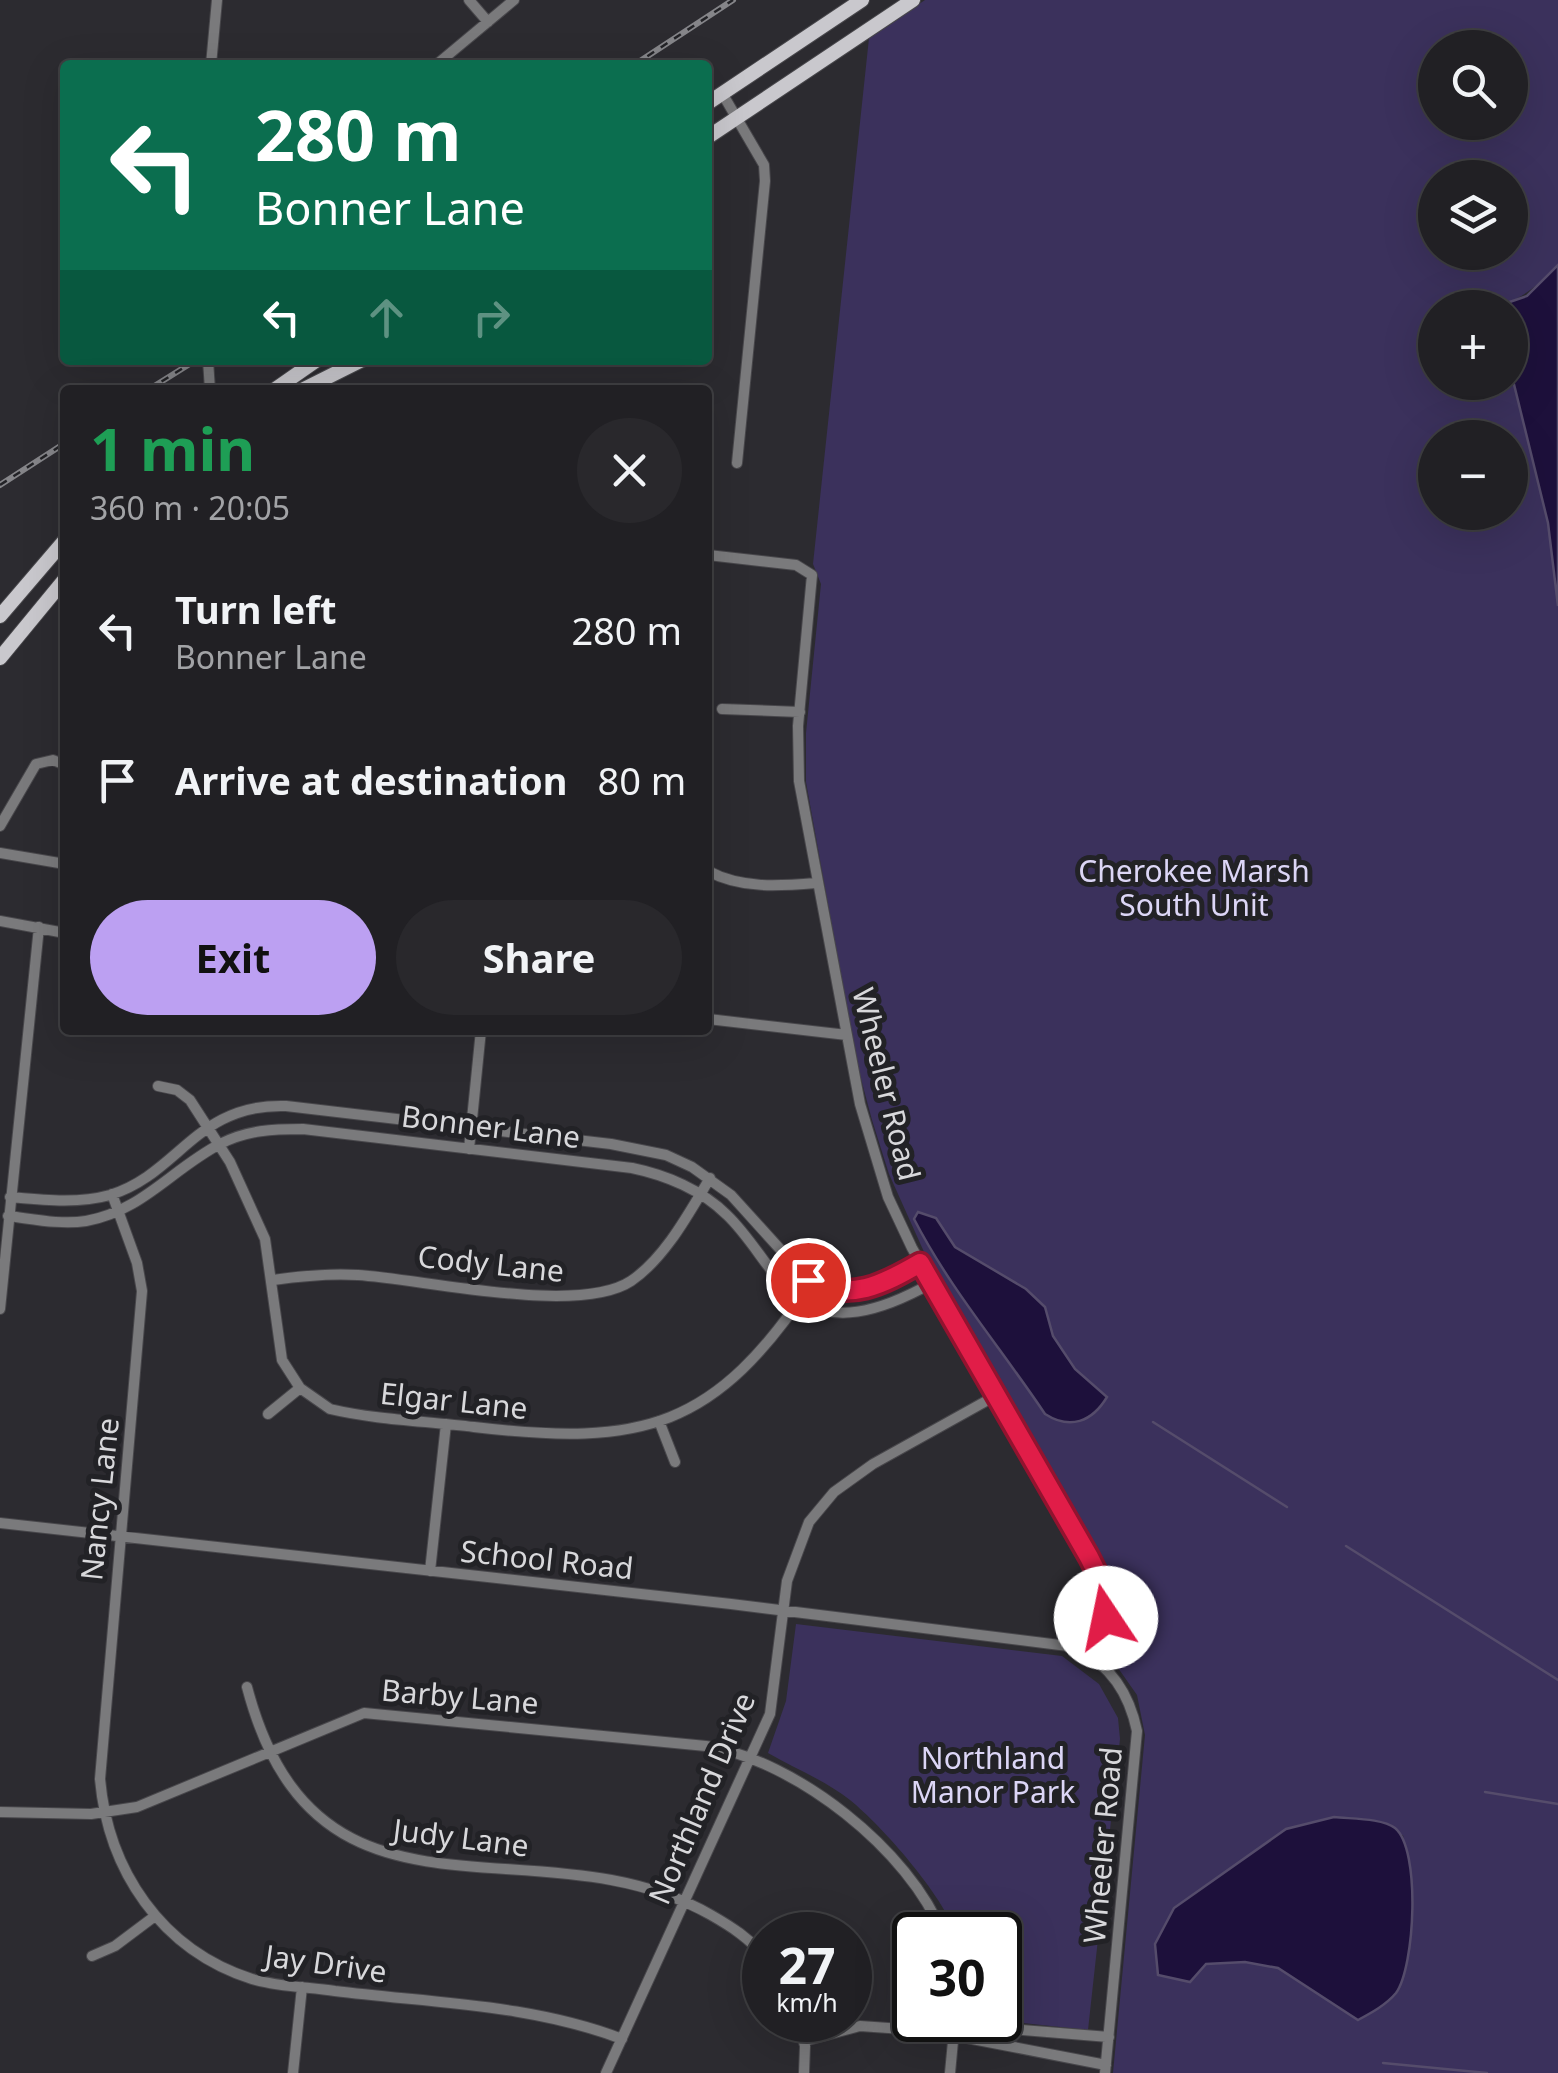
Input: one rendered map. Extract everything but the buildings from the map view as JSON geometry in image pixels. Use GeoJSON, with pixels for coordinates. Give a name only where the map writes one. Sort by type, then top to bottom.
{"type":"FeatureCollection","features":[{"type":"Feature","properties":{"kind":"main road"},"geometry":{"type":"LineString","coordinates":[[712,100],[862,0]]}},
{"type":"Feature","properties":{"kind":"main road"},"geometry":{"type":"LineString","coordinates":[[712,134],[913,0]]}},
{"type":"Feature","properties":{"kind":"main road"},"geometry":{"type":"LineString","coordinates":[[281,385],[311,365]]}},
{"type":"Feature","properties":{"kind":"main road"},"geometry":{"type":"LineString","coordinates":[[312,385],[354,365]]}},
{"type":"Feature","properties":{"kind":"main road"},"geometry":{"type":"LineString","coordinates":[[331,385],[357,365]]}},
{"type":"Feature","properties":{"kind":"main road"},"geometry":{"type":"LineString","coordinates":[[0,616],[60,546]]}},
{"type":"Feature","properties":{"kind":"main road"},"geometry":{"type":"LineString","coordinates":[[0,658],[60,586]]}},
{"type":"Feature","properties":{"kind":"street"},"geometry":{"type":"LineString","coordinates":[[211,60],[217,0]]}},
{"type":"Feature","properties":{"kind":"street"},"geometry":{"type":"LineString","coordinates":[[469,0],[488,22]]}},
{"type":"Feature","properties":{"kind":"street"},"geometry":{"type":"LineString","coordinates":[[442,60],[514,0]]}},
{"type":"Feature","properties":{"kind":"street"},"geometry":{"type":"LineString","coordinates":[[722,94],[764,165],[765,182],[737,463]]}},
{"type":"Feature","properties":{"kind":"street","name":"Wheeler Road"},"geometry":{"type":"LineString","coordinates":[[712,555],[796,565],[809,572],[813,584],[800,712],[799,781],[846,1035],[875,1163],[920,1263],[1107,1593],[1106,1618],[1087,1653],[1125,1692],[1137,1731],[1105,2069]]}},
{"type":"Feature","properties":{"kind":"street"},"geometry":{"type":"LineString","coordinates":[[722,709],[800,712]]}},
{"type":"Feature","properties":{"kind":"street"},"geometry":{"type":"LineString","coordinates":[[0,826],[36,764],[44,760],[60,763]]}},
{"type":"Feature","properties":{"kind":"street"},"geometry":{"type":"LineString","coordinates":[[0,853],[60,863]]}},
{"type":"Feature","properties":{"kind":"street"},"geometry":{"type":"LineString","coordinates":[[712,874],[764,885],[816,883]]}},
{"type":"Feature","properties":{"kind":"street"},"geometry":{"type":"LineString","coordinates":[[0,921],[60,932]]}},
{"type":"Feature","properties":{"kind":"street"},"geometry":{"type":"LineString","coordinates":[[0,1309],[39,928]]}},
{"type":"Feature","properties":{"kind":"street"},"geometry":{"type":"LineString","coordinates":[[712,1018],[846,1035]]}},
{"type":"Feature","properties":{"kind":"street"},"geometry":{"type":"LineString","coordinates":[[468,1149],[480,1035]]}},
{"type":"Feature","properties":{"kind":"street"},"geometry":{"type":"LineString","coordinates":[[158,1086],[181,1092],[220,1144],[265,1239],[279,1348],[300,1388],[268,1414]]}},
{"type":"Feature","properties":{"kind":"street","name":"Bonner Lane"},"geometry":{"type":"LineString","coordinates":[[10,1197],[54,1201],[112,1194],[145,1175],[206,1126],[268,1106],[648,1150],[710,1178],[752,1216],[812,1282]]}},
{"type":"Feature","properties":{"kind":"street","name":"Bonner Lane"},"geometry":{"type":"LineString","coordinates":[[8,1216],[78,1222],[119,1212],[142,1202],[220,1144],[258,1130],[303,1128],[632,1168],[677,1181],[726,1213],[800,1300]]}},
{"type":"Feature","properties":{"kind":"street","name":"Cody Lane"},"geometry":{"type":"LineString","coordinates":[[273,1280],[352,1274],[554,1296],[589,1295],[621,1287],[644,1270],[710,1178]]}},
{"type":"Feature","properties":{"kind":"street","name":"Nancy Lane"},"geometry":{"type":"LineString","coordinates":[[103,1813],[101,1761],[142,1302],[138,1263],[112,1194]]}},
{"type":"Feature","properties":{"kind":"street"},"geometry":{"type":"LineString","coordinates":[[812,1282],[841,1291],[870,1288],[920,1263]]}},
{"type":"Feature","properties":{"kind":"street","name":"Elgar Lane"},"geometry":{"type":"LineString","coordinates":[[300,1388],[330,1409],[446,1424],[573,1436],[642,1428],[702,1400],[746,1371],[812,1282]]}},
{"type":"Feature","properties":{"kind":"street"},"geometry":{"type":"LineString","coordinates":[[800,1300],[822,1310],[860,1313],[899,1301],[932,1283]]}},
{"type":"Feature","properties":{"kind":"street","name":"Northland Drive"},"geometry":{"type":"LineString","coordinates":[[606,2073],[770,1714],[784,1610],[800,1542],[834,1492],[873,1464],[997,1395]]}},
{"type":"Feature","properties":{"kind":"street"},"geometry":{"type":"LineString","coordinates":[[659,1421],[676,1462]]}},
{"type":"Feature","properties":{"kind":"street"},"geometry":{"type":"LineString","coordinates":[[430,1571],[446,1424]]}},
{"type":"Feature","properties":{"kind":"street","name":"School Road"},"geometry":{"type":"LineString","coordinates":[[0,1523],[1063,1642],[1087,1653]]}},
{"type":"Feature","properties":{"kind":"street","name":"Judy Lane"},"geometry":{"type":"LineString","coordinates":[[247,1686],[271,1752],[308,1810],[334,1831],[374,1851],[644,1886],[685,1902],[742,1934]]}},
{"type":"Feature","properties":{"kind":"street","name":"Barby Lane"},"geometry":{"type":"LineString","coordinates":[[0,1812],[103,1813],[166,1798],[364,1713],[386,1712],[706,1746],[752,1757],[826,1799],[853,1819],[892,1860],[932,1912]]}},
{"type":"Feature","properties":{"kind":"street","name":"Jay Drive"},"geometry":{"type":"LineString","coordinates":[[103,1813],[126,1878],[155,1916],[218,1964],[251,1979],[556,2016],[622,2038]]}},
{"type":"Feature","properties":{"kind":"street"},"geometry":{"type":"LineString","coordinates":[[92,1956],[115,1946],[155,1916]]}},
{"type":"Feature","properties":{"kind":"street"},"geometry":{"type":"LineString","coordinates":[[293,2073],[302,1987]]}},
{"type":"Feature","properties":{"kind":"street"},"geometry":{"type":"LineString","coordinates":[[1022,2030],[1108,2036]]}},
{"type":"Feature","properties":{"kind":"street"},"geometry":{"type":"LineString","coordinates":[[804,2042],[804,2073]]}},
{"type":"Feature","properties":{"kind":"street"},"geometry":{"type":"LineString","coordinates":[[950,2073],[952,2042]]}},
{"type":"Feature","properties":{"kind":"street"},"geometry":{"type":"LineString","coordinates":[[987,2042],[1105,2069]]}},
{"type":"Feature","properties":{"kind":"green space","name":"Cherokee Marsh South Unit"},"geometry":{"type":"Polygon","coordinates":[[[925,0],[1558,0],[1558,265],[1528,291],[1418,290],[1418,400],[1518,400],[1523,420],[1418,420],[1418,530],[1528,530],[1528,441],[1548,523],[1558,606],[1558,2073],[1113,2073],[1145,1735],[1137,1695],[1104,1648],[1117,1612],[1115,1593],[929,1263],[889,1174],[872,1120],[856,1060],[806,782],[806,733],[821,584],[813,564],[869,38],[925,0]],[[936,1218],[914,1220],[966,1304],[1025,1384],[1107,1396],[1075,1369],[1053,1336],[1045,1307],[955,1247],[936,1218]],[[1403,1835],[1226,1872],[1174,1908],[1206,1964],[1245,1962],[1278,1968],[1358,2020],[1411,1931],[1411,1884],[1403,1835]]]}},
{"type":"Feature","properties":{"kind":"green space","name":"Northland Manor Park"},"geometry":{"type":"Polygon","coordinates":[[[796,1624],[1062,1656],[1099,1684],[1118,1718],[1120,1739],[1088,2030],[1022,2023],[1022,1912],[945,1912],[894,1844],[850,1800],[768,1753],[786,1701],[796,1624]]]}},
{"type":"Feature","properties":{"kind":"shaded area"},"geometry":{"type":"Polygon","coordinates":[[[1558,265],[1558,606],[1548,523],[1528,441],[1528,420],[1523,420],[1518,400],[1528,400],[1528,295],[1558,265]]]}},
{"type":"Feature","properties":{"kind":"shaded area"},"geometry":{"type":"Polygon","coordinates":[[[918,1212],[936,1218],[955,1247],[1026,1289],[1045,1307],[1053,1336],[1075,1369],[1107,1397],[1101,1406],[1080,1421],[1063,1422],[1045,1414],[943,1270],[914,1219],[918,1212]]]}},
{"type":"Feature","properties":{"kind":"shaded area"},"geometry":{"type":"Polygon","coordinates":[[[1334,1817],[1382,1822],[1395,1828],[1409,1859],[1412,1909],[1408,1959],[1396,1993],[1388,2001],[1358,2020],[1278,1968],[1245,1962],[1206,1964],[1190,1982],[1158,1975],[1155,1944],[1174,1908],[1286,1829],[1334,1817]]]}},
{"type":"Feature","properties":{"kind":"waterway"},"geometry":{"type":"LineString","coordinates":[[1153,1422],[1287,1507]]}},
{"type":"Feature","properties":{"kind":"waterway"},"geometry":{"type":"LineString","coordinates":[[1346,1546],[1558,1680]]}},
{"type":"Feature","properties":{"kind":"waterway"},"geometry":{"type":"LineString","coordinates":[[1485,1792],[1558,1804]]}},
{"type":"Feature","properties":{"kind":"waterway"},"geometry":{"type":"LineString","coordinates":[[1383,2063],[1487,2073]]}},
{"type":"Feature","properties":{"kind":"railway"},"geometry":{"type":"LineString","coordinates":[[642,60],[733,0]]}},
{"type":"Feature","properties":{"kind":"railway"},"geometry":{"type":"LineString","coordinates":[[156,385],[188,365]]}},
{"type":"Feature","properties":{"kind":"railway"},"geometry":{"type":"LineString","coordinates":[[0,485],[60,446]]}},
{"type":"Feature","properties":{"kind":"route"},"geometry":{"type":"LineString","coordinates":[[808,1280],[817,1286],[854,1291],[880,1286],[920,1263],[1089,1557],[1107,1593],[1106,1618]]}}]}
